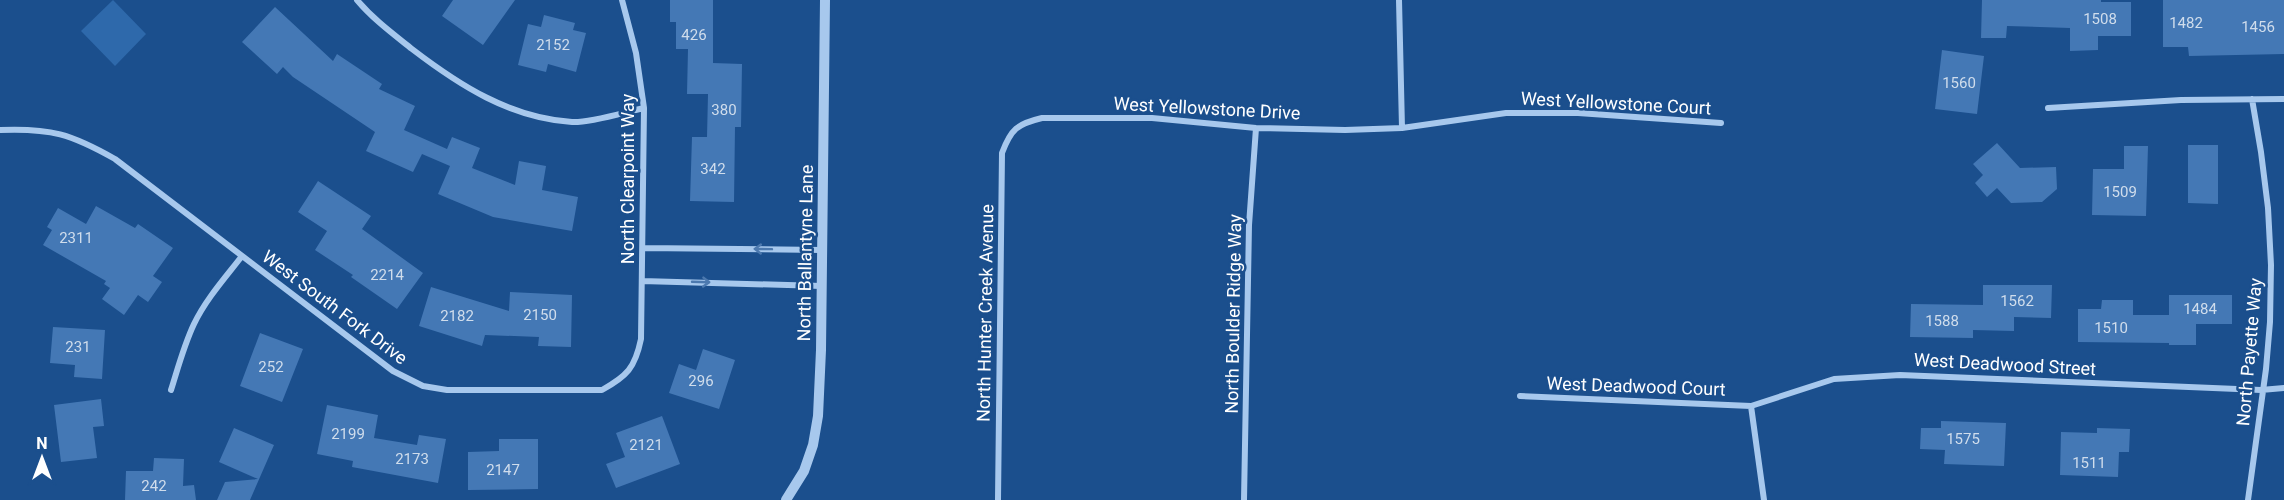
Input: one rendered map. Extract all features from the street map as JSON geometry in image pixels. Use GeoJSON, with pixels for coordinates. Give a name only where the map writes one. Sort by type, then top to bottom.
{"type":"FeatureCollection","features":[{"type":"Feature","properties":{"kind":"street"},"geometry":{"type":"LineString","coordinates":[[357,0],[371,17],[447,75],[476,94],[515,110],[555,120],[575,122],[644,108]]}},
{"type":"Feature","properties":{"kind":"street","name":"North Clearpoint Way"},"geometry":{"type":"LineString","coordinates":[[622,0],[636,53],[644,108],[641,339],[637,359]]}},
{"type":"Feature","properties":{"kind":"street","name":"North Ballantyne Lane"},"geometry":{"type":"LineString","coordinates":[[786,500],[804,471],[813,445],[818,405],[822,286],[825,0]]}},
{"type":"Feature","properties":{"kind":"street"},"geometry":{"type":"LineString","coordinates":[[1399,0],[1402,128]]}},
{"type":"Feature","properties":{"kind":"street","name":"North Payette Way"},"geometry":{"type":"LineString","coordinates":[[2247,500],[2261,409],[2261,390],[2269,334],[2271,265],[2268,208],[2252,99]]}},
{"type":"Feature","properties":{"kind":"street"},"geometry":{"type":"LineString","coordinates":[[2048,108],[2133,102],[2284,99]]}},
{"type":"Feature","properties":{"kind":"street","name":"West Yellowstone Court"},"geometry":{"type":"LineString","coordinates":[[1402,128],[1506,113],[1578,113],[1721,123]]}},
{"type":"Feature","properties":{"kind":"street","name":"West Yellowstone Drive"},"geometry":{"type":"LineString","coordinates":[[1014,129],[1026,122],[1042,118],[1152,118],[1257,128],[1346,130],[1402,128]]}},
{"type":"Feature","properties":{"kind":"street","name":"North Boulder Ridge Way"},"geometry":{"type":"LineString","coordinates":[[1244,500],[1249,225],[1257,128]]}},
{"type":"Feature","properties":{"kind":"street","name":"West South Fork Drive"},"geometry":{"type":"LineString","coordinates":[[0,130],[41,129],[86,142],[115,159],[393,371],[423,386],[447,390],[602,390],[620,380],[637,359]]}},
{"type":"Feature","properties":{"kind":"street","name":"North Hunter Creek Avenue"},"geometry":{"type":"LineString","coordinates":[[998,500],[1002,153],[1014,129]]}},
{"type":"Feature","properties":{"kind":"street"},"geometry":{"type":"LineString","coordinates":[[643,248],[822,250]]}},
{"type":"Feature","properties":{"kind":"street"},"geometry":{"type":"LineString","coordinates":[[171,390],[194,323],[242,256]]}},
{"type":"Feature","properties":{"kind":"street"},"geometry":{"type":"LineString","coordinates":[[642,280],[822,286]]}},
{"type":"Feature","properties":{"kind":"street","name":"West Deadwood Street"},"geometry":{"type":"LineString","coordinates":[[1751,406],[1834,379],[1900,375],[2261,390]]}},
{"type":"Feature","properties":{"kind":"street"},"geometry":{"type":"LineString","coordinates":[[2261,390],[2284,388]]}},
{"type":"Feature","properties":{"kind":"street","name":"West Deadwood Court"},"geometry":{"type":"LineString","coordinates":[[1520,396],[1751,406]]}},
{"type":"Feature","properties":{"kind":"street"},"geometry":{"type":"LineString","coordinates":[[1751,406],[1764,500]]}},
{"type":"Feature","properties":{"kind":"shaded area"},"geometry":{"type":"Polygon","coordinates":[[[113,0],[146,34],[115,66],[81,31],[113,0]]]}},
{"type":"Feature","properties":{"kind":"building"},"geometry":{"type":"Polygon","coordinates":[[[453,0],[515,0],[483,45],[442,16],[453,0]]]}},
{"type":"Feature","properties":{"kind":"building"},"geometry":{"type":"Polygon","coordinates":[[[670,0],[713,0],[713,63],[742,64],[741,127],[735,127],[734,202],[690,201],[692,137],[707,137],[708,94],[687,94],[688,49],[676,49],[676,22],[670,22],[670,0]]]}},
{"type":"Feature","properties":{"kind":"building"},"geometry":{"type":"Polygon","coordinates":[[[1982,0],[2131,2],[2131,36],[2098,36],[2098,50],[2070,51],[2070,28],[2007,26],[2006,38],[1981,38],[1982,0]]]}},
{"type":"Feature","properties":{"kind":"building"},"geometry":{"type":"Polygon","coordinates":[[[2163,0],[2284,0],[2284,54],[2189,56],[2188,47],[2163,47],[2163,0]]]}},
{"type":"Feature","properties":{"kind":"building"},"geometry":{"type":"Polygon","coordinates":[[[275,7],[333,61],[337,54],[382,84],[379,89],[415,106],[404,130],[447,149],[452,137],[480,148],[472,168],[515,185],[519,161],[546,166],[542,190],[578,197],[572,231],[493,217],[438,194],[450,166],[422,154],[413,172],[366,151],[375,132],[293,77],[283,67],[277,74],[242,42],[275,7]]]}},
{"type":"Feature","properties":{"kind":"building"},"geometry":{"type":"Polygon","coordinates":[[[544,15],[575,23],[573,30],[586,33],[576,72],[548,64],[546,72],[518,65],[528,24],[541,27],[544,15]]]}},
{"type":"Feature","properties":{"kind":"building"},"geometry":{"type":"Polygon","coordinates":[[[1942,50],[1984,56],[1977,114],[1935,109],[1942,50]]]}},
{"type":"Feature","properties":{"kind":"building"},"geometry":{"type":"Polygon","coordinates":[[[1997,143],[2020,168],[2056,167],[2057,189],[2042,202],[2011,203],[1997,188],[1987,197],[1975,183],[1983,175],[1973,164],[1997,143]]]}},
{"type":"Feature","properties":{"kind":"building"},"geometry":{"type":"Polygon","coordinates":[[[2188,145],[2218,145],[2218,204],[2188,203],[2188,145]]]}},
{"type":"Feature","properties":{"kind":"building"},"geometry":{"type":"Polygon","coordinates":[[[2124,146],[2148,146],[2146,216],[2092,215],[2093,169],[2124,169],[2124,146]]]}},
{"type":"Feature","properties":{"kind":"building"},"geometry":{"type":"Polygon","coordinates":[[[318,181],[371,216],[362,229],[423,273],[397,309],[351,277],[353,275],[315,250],[327,231],[298,212],[318,181]]]}},
{"type":"Feature","properties":{"kind":"building"},"geometry":{"type":"Polygon","coordinates":[[[96,206],[135,228],[138,224],[173,248],[153,276],[162,282],[148,302],[138,295],[124,315],[102,299],[110,288],[104,284],[106,281],[43,245],[52,230],[47,227],[58,208],[86,224],[96,206]]]}},
{"type":"Feature","properties":{"kind":"building"},"geometry":{"type":"Polygon","coordinates":[[[1983,285],[2052,285],[2051,318],[2014,317],[2014,331],[1973,330],[1973,338],[1910,337],[1911,304],[1983,305],[1983,285]]]}},
{"type":"Feature","properties":{"kind":"building"},"geometry":{"type":"Polygon","coordinates":[[[431,287],[509,311],[510,292],[572,295],[571,347],[538,346],[539,337],[485,335],[482,346],[419,326],[431,287]]]}},
{"type":"Feature","properties":{"kind":"building"},"geometry":{"type":"Polygon","coordinates":[[[2169,295],[2232,295],[2232,324],[2196,324],[2196,345],[2078,342],[2078,309],[2101,309],[2102,300],[2133,300],[2133,315],[2169,315],[2169,295]]]}},
{"type":"Feature","properties":{"kind":"building"},"geometry":{"type":"Polygon","coordinates":[[[53,327],[105,330],[102,379],[74,377],[75,365],[50,363],[53,327]]]}},
{"type":"Feature","properties":{"kind":"building"},"geometry":{"type":"Polygon","coordinates":[[[260,333],[303,349],[282,402],[240,386],[260,333]]]}},
{"type":"Feature","properties":{"kind":"building"},"geometry":{"type":"Polygon","coordinates":[[[703,349],[735,360],[719,409],[669,393],[679,364],[696,370],[703,349]]]}},
{"type":"Feature","properties":{"kind":"building"},"geometry":{"type":"Polygon","coordinates":[[[101,399],[104,426],[93,427],[97,458],[61,462],[54,405],[101,399]]]}},
{"type":"Feature","properties":{"kind":"building"},"geometry":{"type":"Polygon","coordinates":[[[327,405],[378,415],[374,438],[417,445],[419,435],[446,439],[438,483],[352,467],[353,461],[317,454],[327,405]]]}},
{"type":"Feature","properties":{"kind":"building"},"geometry":{"type":"Polygon","coordinates":[[[662,416],[680,464],[616,488],[606,464],[625,457],[616,433],[662,416]]]}},
{"type":"Feature","properties":{"kind":"building"},"geometry":{"type":"Polygon","coordinates":[[[1941,421],[2006,423],[2004,466],[1944,464],[1945,450],[1920,449],[1921,428],[1941,428],[1941,421]]]}},
{"type":"Feature","properties":{"kind":"building"},"geometry":{"type":"Polygon","coordinates":[[[234,428],[274,445],[250,500],[217,500],[225,482],[258,479],[219,462],[234,428]]]}},
{"type":"Feature","properties":{"kind":"building"},"geometry":{"type":"Polygon","coordinates":[[[2097,428],[2130,429],[2129,452],[2119,452],[2118,477],[2060,475],[2061,432],[2097,433],[2097,428]]]}},
{"type":"Feature","properties":{"kind":"building"},"geometry":{"type":"Polygon","coordinates":[[[499,439],[538,439],[538,489],[468,490],[468,452],[499,451],[499,439]]]}},
{"type":"Feature","properties":{"kind":"building"},"geometry":{"type":"Polygon","coordinates":[[[154,458],[184,459],[183,486],[194,485],[196,500],[125,500],[126,471],[153,471],[154,458]]]}}]}
